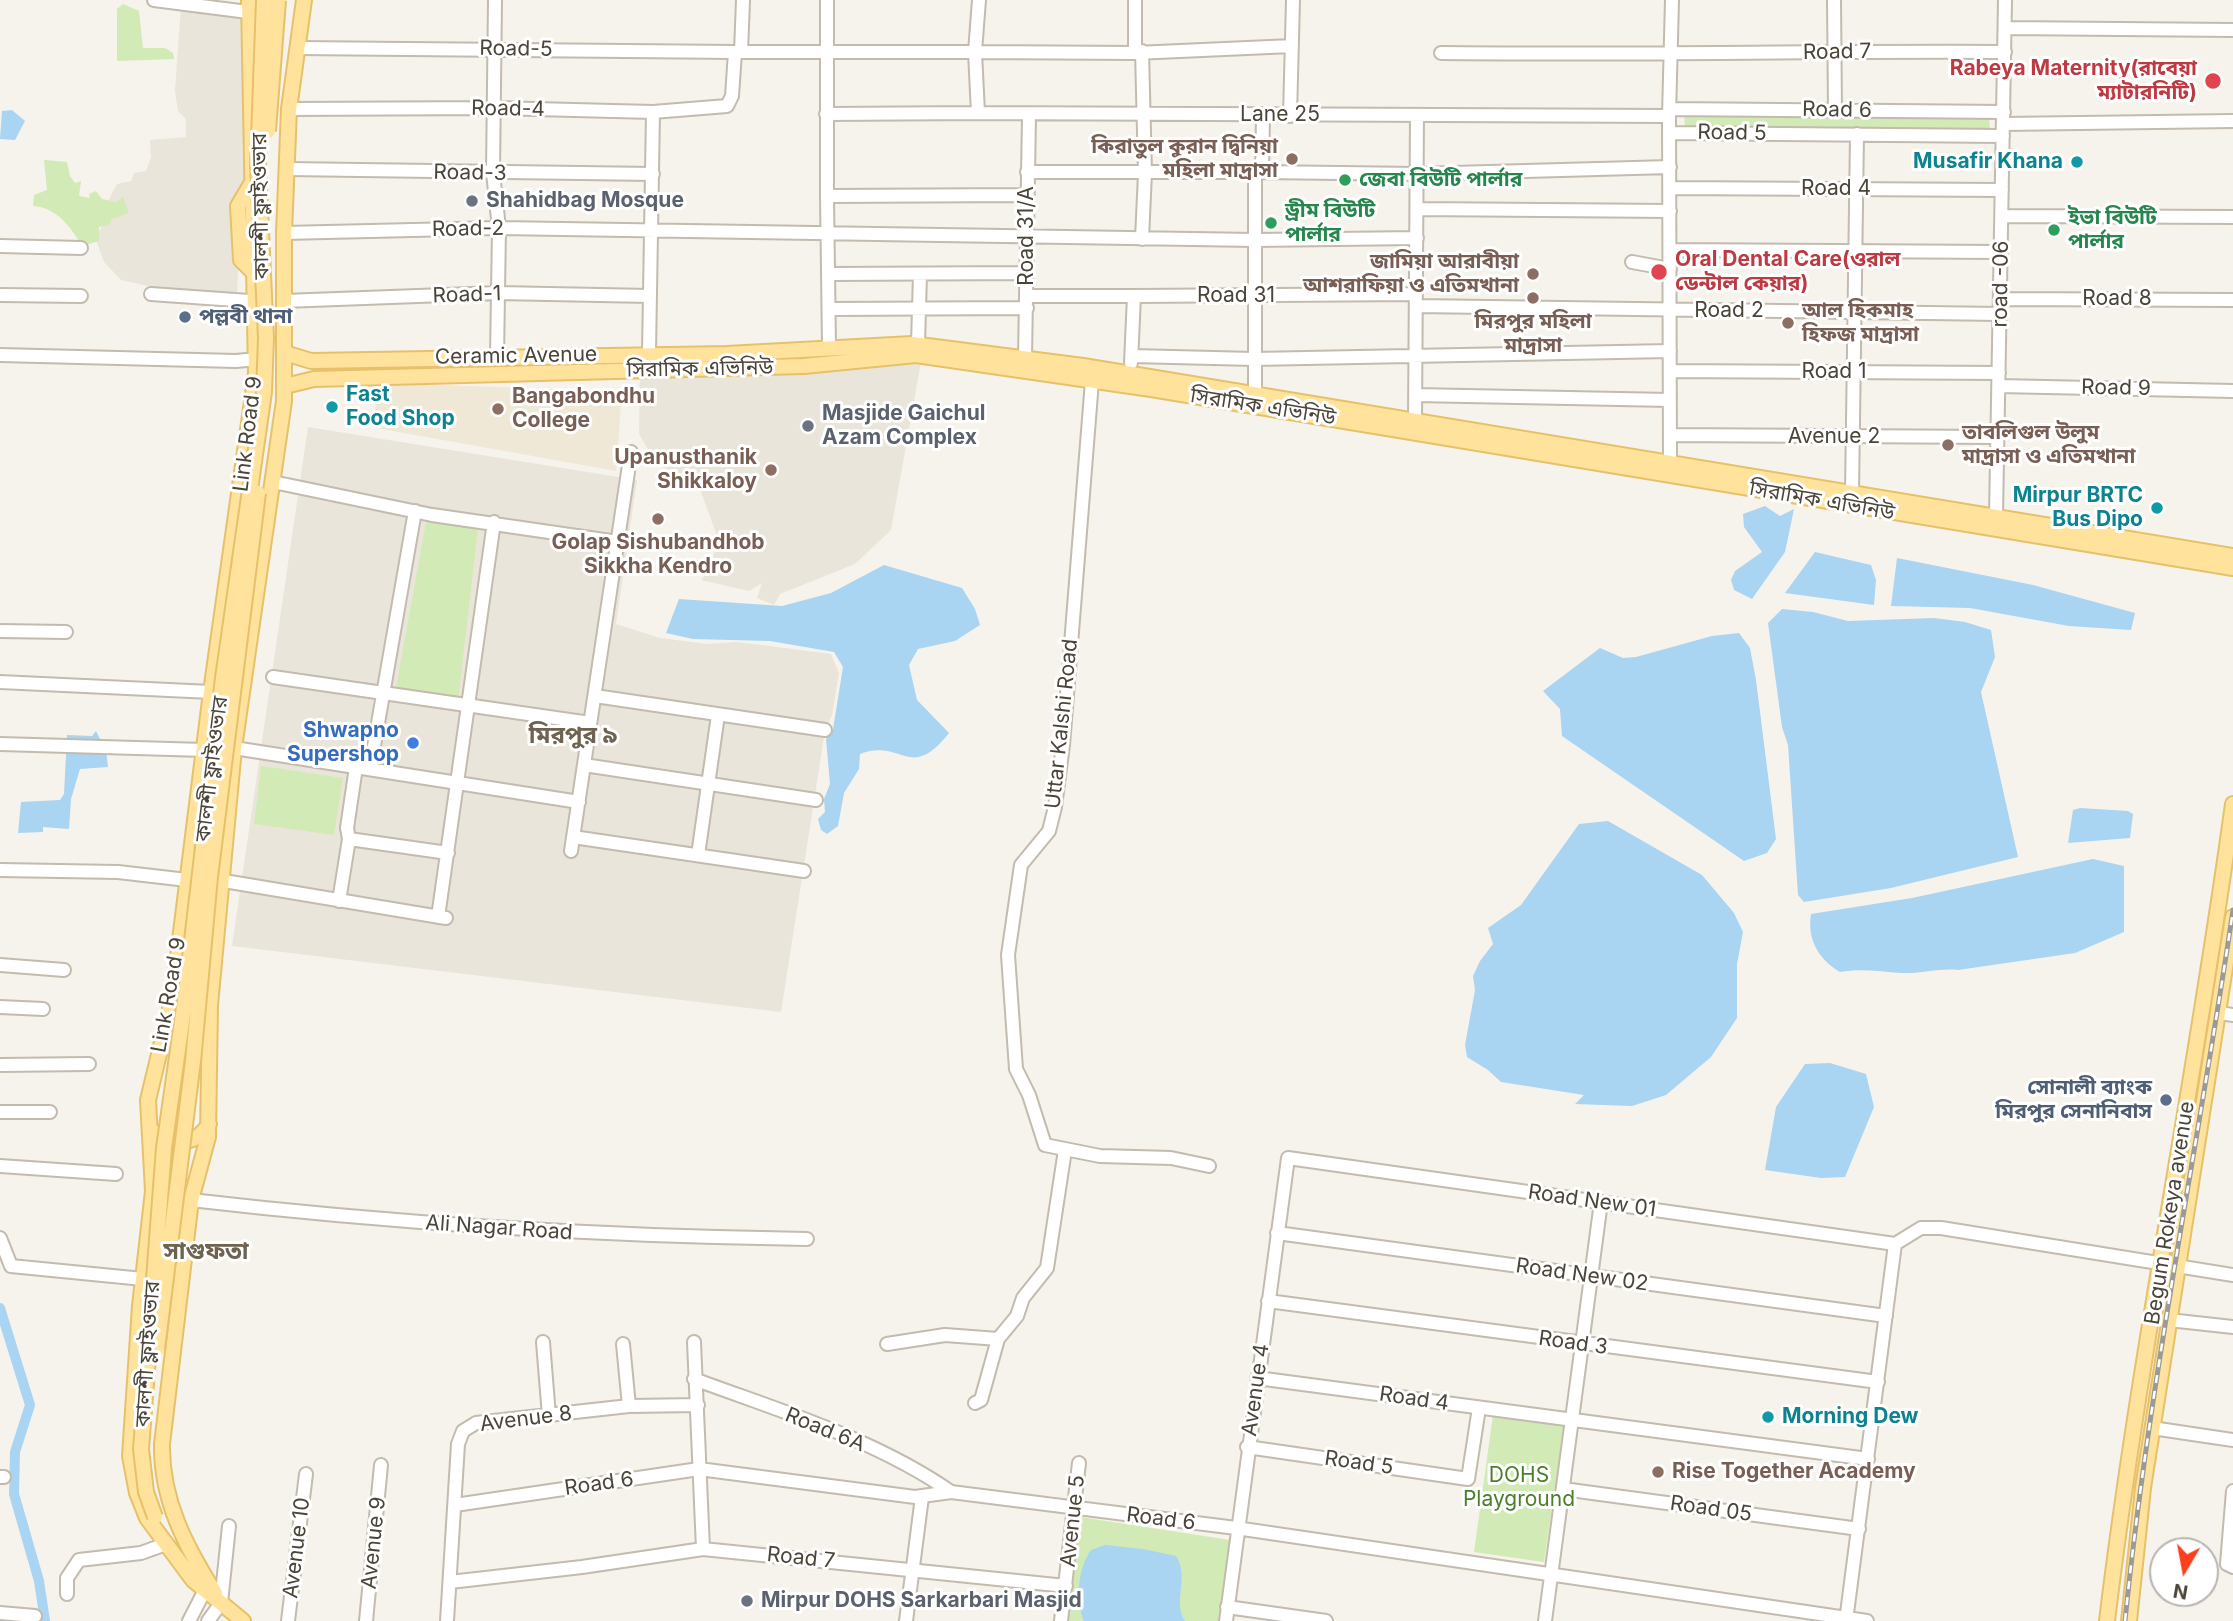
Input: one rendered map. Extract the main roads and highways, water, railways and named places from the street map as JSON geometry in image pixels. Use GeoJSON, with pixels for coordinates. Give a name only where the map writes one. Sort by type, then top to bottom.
{"type":"FeatureCollection","features":[{"type":"Feature","properties":{"kind":"main road","name":"কালশী ফ্লাইওভার"},"geometry":{"type":"LineString","coordinates":[[163,1540],[157,1512],[146,1492],[141,1449],[163,1160],[225,664],[264,392],[266,338],[258,166],[264,0]]}},
{"type":"Feature","properties":{"kind":"main road"},"geometry":{"type":"LineString","coordinates":[[175,1524],[157,1512],[150,1483],[147,1440],[169,1235],[193,1061],[210,877],[272,380],[266,165],[278,0]]}},
{"type":"Feature","properties":{"kind":"main road","name":"Link Road 9"},"geometry":{"type":"LineString","coordinates":[[221,1603],[175,1524],[161,1460],[191,1200],[210,1123],[210,1005],[224,881],[234,748],[285,386],[284,233],[289,109],[303,1]]}},
{"type":"Feature","properties":{"kind":"main road","name":"Link Road 9"},"geometry":{"type":"LineString","coordinates":[[243,1621],[205,1590],[147,1518],[137,1493],[130,1456],[152,1191],[149,1100],[173,996],[211,692],[257,366],[248,6]]}},
{"type":"Feature","properties":{"kind":"main road","name":"Ceramic Avenue"},"geometry":{"type":"LineString","coordinates":[[285,354],[311,360],[497,358],[649,353],[727,354],[918,344],[1083,366]]}},
{"type":"Feature","properties":{"kind":"main road","name":"সিরামিক এভিনিউ"},"geometry":{"type":"LineString","coordinates":[[285,386],[314,379],[804,366],[916,355],[2170,552],[2229,552]]}},
{"type":"Feature","properties":{"kind":"main road","name":"সিরামিক এভিনিউ"},"geometry":{"type":"LineString","coordinates":[[1083,366],[1996,516],[2170,552],[2233,568]]}},
{"type":"Feature","properties":{"kind":"main road","name":"Begum Rokeya avenue"},"geometry":{"type":"LineString","coordinates":[[2107,1621],[2123,1491],[2207,989],[2233,804]]}},
{"type":"Feature","properties":{"kind":"main road","name":"Begum Rokeya avenue"},"geometry":{"type":"LineString","coordinates":[[2129,1621],[2152,1428],[2169,1320],[2226,1014],[2233,917]]}},
{"type":"Feature","properties":{"kind":"main road"},"geometry":{"type":"LineString","coordinates":[[148,1123],[167,1138],[185,1142],[199,1137],[210,1123]]}},
{"type":"Feature","properties":{"kind":"water"},"geometry":{"type":"Polygon","coordinates":[[[12,110],[25,121],[15,140],[0,139],[2,111],[12,110]]]}},
{"type":"Feature","properties":{"kind":"water"},"geometry":{"type":"Polygon","coordinates":[[[1765,506],[1780,516],[1794,509],[1785,552],[1752,599],[1734,590],[1731,580],[1735,571],[1762,552],[1744,527],[1743,514],[1765,506]]]}},
{"type":"Feature","properties":{"kind":"water"},"geometry":{"type":"Polygon","coordinates":[[[1815,552],[1871,565],[1876,580],[1874,605],[1785,593],[1815,552]]]}},
{"type":"Feature","properties":{"kind":"water"},"geometry":{"type":"Polygon","coordinates":[[[1897,558],[2033,585],[2135,613],[2131,630],[2069,626],[1970,608],[1891,606],[1897,558]]]}},
{"type":"Feature","properties":{"kind":"water"},"geometry":{"type":"Polygon","coordinates":[[[884,565],[962,588],[975,609],[980,625],[955,641],[918,649],[909,665],[917,700],[949,733],[924,755],[915,757],[886,751],[860,754],[859,769],[844,793],[838,826],[827,834],[821,830],[818,819],[825,812],[824,799],[830,784],[826,739],[833,729],[843,667],[834,652],[770,641],[693,639],[666,633],[679,599],[782,606],[831,593],[884,565]]]}},
{"type":"Feature","properties":{"kind":"water"},"geometry":{"type":"Polygon","coordinates":[[[1782,609],[1813,612],[1848,621],[1934,618],[1965,622],[1991,630],[1995,657],[1981,692],[2018,857],[1891,888],[1804,902],[1798,895],[1788,745],[1782,727],[1768,623],[1782,609]]]}},
{"type":"Feature","properties":{"kind":"water"},"geometry":{"type":"Polygon","coordinates":[[[1739,633],[1750,648],[1756,680],[1776,839],[1767,853],[1744,861],[1562,736],[1560,709],[1543,691],[1600,648],[1623,658],[1636,657],[1712,636],[1739,633]]]}},
{"type":"Feature","properties":{"kind":"water"},"geometry":{"type":"Polygon","coordinates":[[[96,731],[106,751],[108,767],[80,769],[71,799],[69,829],[43,827],[43,832],[18,833],[21,802],[60,800],[64,794],[67,735],[92,736],[96,731]]]}},
{"type":"Feature","properties":{"kind":"water"},"geometry":{"type":"Polygon","coordinates":[[[2080,808],[2128,811],[2133,814],[2130,838],[2068,843],[2073,810],[2080,808]]]}},
{"type":"Feature","properties":{"kind":"water"},"geometry":{"type":"Polygon","coordinates":[[[1608,821],[1702,875],[1734,913],[1743,932],[1737,964],[1737,1018],[1711,1057],[1666,1095],[1632,1106],[1575,1104],[1584,1095],[1501,1082],[1467,1057],[1465,1045],[1475,990],[1473,976],[1493,944],[1488,928],[1521,905],[1579,824],[1608,821]]]}},
{"type":"Feature","properties":{"kind":"water"},"geometry":{"type":"Polygon","coordinates":[[[2093,859],[2124,866],[2124,932],[2075,953],[1958,970],[1909,973],[1863,970],[1840,972],[1820,955],[1813,940],[1811,914],[1912,898],[2093,859]]]}},
{"type":"Feature","properties":{"kind":"water"},"geometry":{"type":"Polygon","coordinates":[[[1830,1063],[1866,1074],[1874,1107],[1845,1177],[1821,1178],[1765,1170],[1776,1107],[1805,1064],[1830,1063]]]}},
{"type":"Feature","properties":{"kind":"water"},"geometry":{"type":"Polygon","coordinates":[[[1105,1545],[1176,1556],[1181,1572],[1181,1614],[1185,1621],[1084,1621],[1079,1604],[1083,1566],[1091,1550],[1105,1545]]]}},
{"type":"Feature","properties":{"kind":"waterway"},"geometry":{"type":"LineString","coordinates":[[0,1308],[30,1405],[15,1452],[14,1494],[39,1581],[45,1621]]}},
{"type":"Feature","properties":{"kind":"railway"},"geometry":{"type":"LineString","coordinates":[[2125,1621],[2160,1353],[2233,910]]}},
{"type":"Feature","properties":{"kind":"place","name":"Rabeya Maternity(রাবেয়া ম্যাটারনিটি)"},"geometry":{"type":"Point","coordinates":[2213,81]}},
{"type":"Feature","properties":{"kind":"place","name":"কিরাতুল কুরান দ্বিনিয়া মহিলা মাদ্রাসা"},"geometry":{"type":"Point","coordinates":[1292,159]}},
{"type":"Feature","properties":{"kind":"place","name":"Musafir Khana"},"geometry":{"type":"Point","coordinates":[2077,162]}},
{"type":"Feature","properties":{"kind":"place","name":"জেবা বিউটি পার্লার"},"geometry":{"type":"Point","coordinates":[1345,180]}},
{"type":"Feature","properties":{"kind":"place","name":"Shahidbag Mosque"},"geometry":{"type":"Point","coordinates":[472,201]}},
{"type":"Feature","properties":{"kind":"place","name":"ড্রীম বিউটি পার্লার"},"geometry":{"type":"Point","coordinates":[1271,223]}},
{"type":"Feature","properties":{"kind":"place","name":"ইভা বিউটি পার্লার"},"geometry":{"type":"Point","coordinates":[2054,230]}},
{"type":"Feature","properties":{"kind":"place","name":"Oral Dental Care(ওরাল ডেন্টাল কেয়ার)"},"geometry":{"type":"Point","coordinates":[1659,272]}},
{"type":"Feature","properties":{"kind":"place","name":"জামিয়া আরাবীয়া আশরাফিয়া ও এতিমখানা"},"geometry":{"type":"Point","coordinates":[1533,274]}},
{"type":"Feature","properties":{"kind":"place","name":"মিরপুর মহিলা মাদ্রাসা"},"geometry":{"type":"Point","coordinates":[1533,298]}},
{"type":"Feature","properties":{"kind":"place","name":"পল্লবী থানা"},"geometry":{"type":"Point","coordinates":[185,317]}},
{"type":"Feature","properties":{"kind":"place","name":"আল হিকমাহ হিফজ মাদ্রাসা"},"geometry":{"type":"Point","coordinates":[1788,323]}},
{"type":"Feature","properties":{"kind":"place","name":"Fast Food Shop"},"geometry":{"type":"Point","coordinates":[332,407]}},
{"type":"Feature","properties":{"kind":"place","name":"Bangabondhu College"},"geometry":{"type":"Point","coordinates":[498,409]}},
{"type":"Feature","properties":{"kind":"place","name":"Masjide Gaichul Azam Complex"},"geometry":{"type":"Point","coordinates":[808,426]}},
{"type":"Feature","properties":{"kind":"place","name":"তাবলিগুল উলুম মাদ্রাসা ও এতিমখানা"},"geometry":{"type":"Point","coordinates":[1948,445]}},
{"type":"Feature","properties":{"kind":"place","name":"Upanusthanik Shikkaloy"},"geometry":{"type":"Point","coordinates":[771,470]}},
{"type":"Feature","properties":{"kind":"place","name":"Mirpur BRTC Bus Dipo"},"geometry":{"type":"Point","coordinates":[2157,508]}},
{"type":"Feature","properties":{"kind":"place","name":"Golap Sishubandhob Sikkha Kendro"},"geometry":{"type":"Point","coordinates":[658,519]}},
{"type":"Feature","properties":{"kind":"place","name":"Shwapno Supershop"},"geometry":{"type":"Point","coordinates":[413,743]}},
{"type":"Feature","properties":{"kind":"place","name":"সোনালী ব্যাংক মিরপুর সেনানিবাস"},"geometry":{"type":"Point","coordinates":[2166,1100]}},
{"type":"Feature","properties":{"kind":"place","name":"Morning Dew"},"geometry":{"type":"Point","coordinates":[1768,1417]}},
{"type":"Feature","properties":{"kind":"place","name":"Rise Together Academy"},"geometry":{"type":"Point","coordinates":[1658,1472]}},
{"type":"Feature","properties":{"kind":"place","name":"Mirpur DOHS Sarkarbari Masjid"},"geometry":{"type":"Point","coordinates":[747,1601]}},
{"type":"Feature","properties":{"kind":"district","name":"মিরপুর ৯"},"geometry":{"type":"Point","coordinates":[573,736]}},
{"type":"Feature","properties":{"kind":"district","name":"সাগুফতা"},"geometry":{"type":"Point","coordinates":[206,1252]}},
{"type":"Feature","properties":{"kind":"park label","name":"DOHS Playground"},"geometry":{"type":"Point","coordinates":[1519,1488]}}]}
